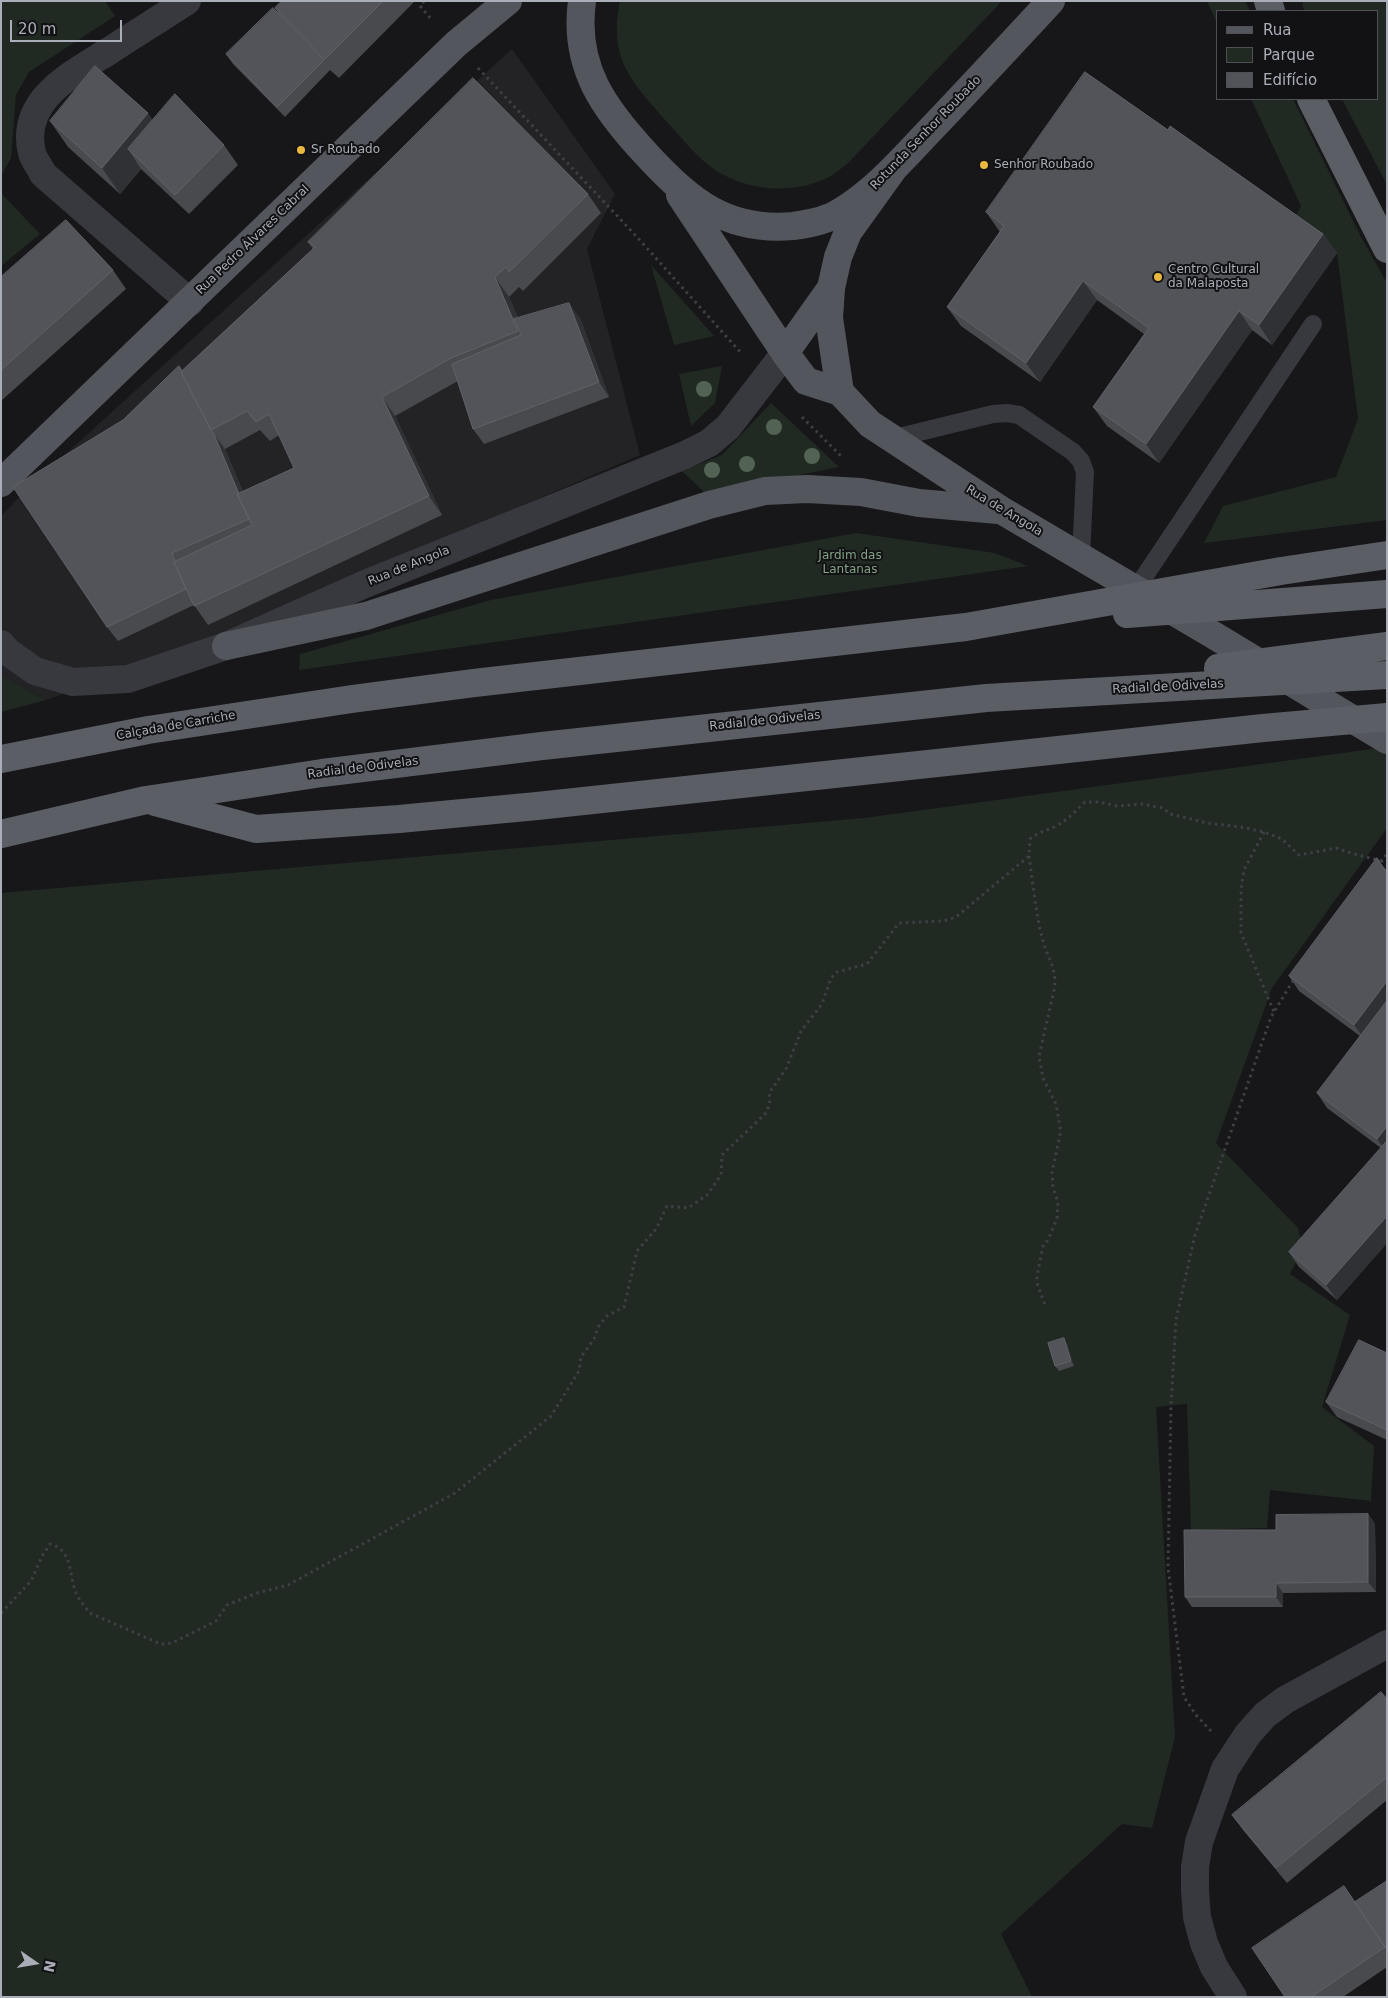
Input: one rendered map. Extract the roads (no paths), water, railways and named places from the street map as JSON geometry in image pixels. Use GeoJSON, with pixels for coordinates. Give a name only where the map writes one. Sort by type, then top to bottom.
{"type":"FeatureCollection","features":[{"type":"Feature","properties":{"kind":"highway"},"geometry":{"type":"LineString","coordinates":[[1312,100],[1387,249]]}},
{"type":"Feature","properties":{"kind":"highway"},"geometry":{"type":"LineString","coordinates":[[1093,611],[1263,574],[1387,555]]}},
{"type":"Feature","properties":{"kind":"highway"},"geometry":{"type":"LineString","coordinates":[[1093,611],[1312,600],[1387,594]]}},
{"type":"Feature","properties":{"kind":"highway","name":"Calçada de Carriche"},"geometry":{"type":"LineString","coordinates":[[1,759],[148,730],[484,681],[1093,611]]}},
{"type":"Feature","properties":{"kind":"highway"},"geometry":{"type":"LineString","coordinates":[[1196,678],[1384,646]]}},
{"type":"Feature","properties":{"kind":"highway","name":"Radial de Odivelas"},"geometry":{"type":"LineString","coordinates":[[146,800],[360,768],[764,721],[986,698],[1196,678],[1387,675]]}},
{"type":"Feature","properties":{"kind":"highway"},"geometry":{"type":"LineString","coordinates":[[1,834],[146,800],[256,829],[518,808],[1263,728],[1387,717]]}},
{"type":"Feature","properties":{"kind":"main road","name":"Rua Pedro Álvares Cabral"},"geometry":{"type":"LineString","coordinates":[[1,483],[456,44],[508,1]]}},
{"type":"Feature","properties":{"kind":"main road","name":"Rotunda Senhor Roubado"},"geometry":{"type":"LineString","coordinates":[[582,1],[579,22],[582,49],[590,77],[604,103],[621,127],[673,183],[702,205],[729,219],[753,226],[777,227],[805,224],[838,214],[861,199],[894,168],[1051,1]]}},
{"type":"Feature","properties":{"kind":"main road"},"geometry":{"type":"LineString","coordinates":[[673,183],[785,353],[806,381],[840,392],[829,318],[830,288],[838,257],[848,232],[894,168]]}},
{"type":"Feature","properties":{"kind":"main road"},"geometry":{"type":"LineString","coordinates":[[785,353],[830,288]]}},
{"type":"Feature","properties":{"kind":"main road","name":"Rua de Angola"},"geometry":{"type":"LineString","coordinates":[[840,392],[870,424],[1000,510],[1136,589],[1387,740]]}},
{"type":"Feature","properties":{"kind":"main road"},"geometry":{"type":"LineString","coordinates":[[226,646],[366,616],[709,504],[765,491],[807,489],[861,492],[919,503],[1000,510]]}},
{"type":"Feature","properties":{"kind":"street"},"geometry":{"type":"LineString","coordinates":[[187,1],[78,70],[51,90],[40,104],[34,118],[31,135],[32,154],[43,174],[190,302]]}},
{"type":"Feature","properties":{"kind":"street","name":"Rua de Angola"},"geometry":{"type":"LineString","coordinates":[[1,644],[8,652],[34,671],[73,682],[128,680],[226,646],[365,584],[701,447],[728,427],[785,353]]}},
{"type":"Feature","properties":{"kind":"street"},"geometry":{"type":"LineString","coordinates":[[1233,1997],[1214,1966],[1204,1943],[1197,1917],[1194,1891],[1195,1866],[1199,1842],[1218,1786],[1233,1754],[1265,1715],[1285,1700],[1387,1644]]}},
{"type":"Feature","properties":{"kind":"lane"},"geometry":{"type":"LineString","coordinates":[[1136,589],[1312,324]]}},
{"type":"Feature","properties":{"kind":"lane"},"geometry":{"type":"LineString","coordinates":[[892,439],[993,414],[1007,413],[1019,415],[1073,452],[1081,461],[1084,472],[1081,557]]}},
{"type":"Feature","properties":{"kind":"place","name":"Sr Roubado"},"geometry":{"type":"Point","coordinates":[301,150]}},
{"type":"Feature","properties":{"kind":"place","name":"Senhor Roubado"},"geometry":{"type":"Point","coordinates":[984,165]}},
{"type":"Feature","properties":{"kind":"place","name":"Centro Cultural da Malaposta"},"geometry":{"type":"Point","coordinates":[1158,277]}},
{"type":"Feature","properties":{"kind":"park label","name":"Jardim das Lantanas"},"geometry":{"type":"Point","coordinates":[850,563]}}]}
